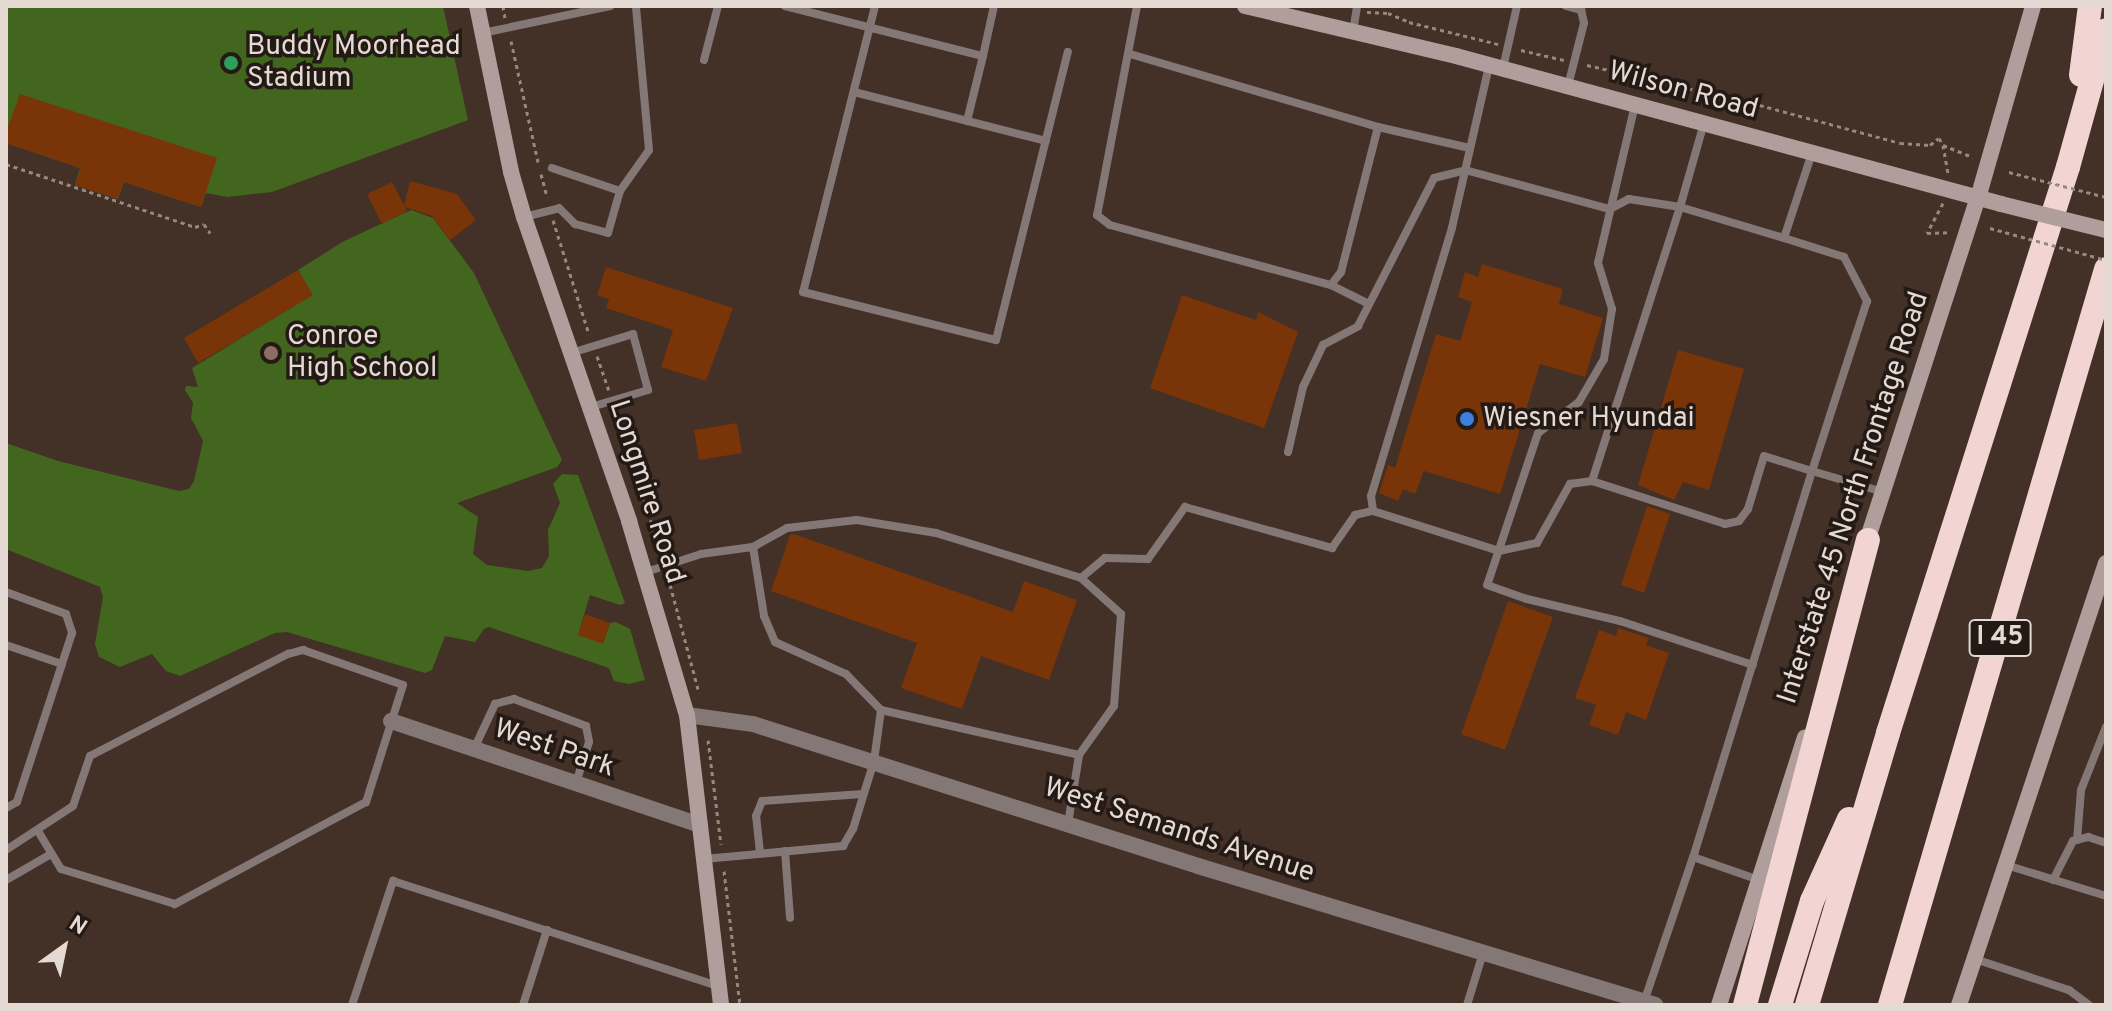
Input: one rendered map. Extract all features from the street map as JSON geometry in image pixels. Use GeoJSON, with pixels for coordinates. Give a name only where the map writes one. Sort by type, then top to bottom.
{"type":"FeatureCollection","features":[{"type":"Feature","properties":{"kind":"highway"},"geometry":{"type":"LineString","coordinates":[[2068,167],[2090,6]]}},
{"type":"Feature","properties":{"kind":"highway","name":"I 45"},"geometry":{"type":"LineString","coordinates":[[1807,1005],[1888,733],[2068,167],[2106,30]]}},
{"type":"Feature","properties":{"kind":"highway","name":"I 45"},"geometry":{"type":"LineString","coordinates":[[1890,1005],[2106,269]]}},
{"type":"Feature","properties":{"kind":"highway"},"geometry":{"type":"LineString","coordinates":[[1745,1005],[1774,907],[1868,540]]}},
{"type":"Feature","properties":{"kind":"highway"},"geometry":{"type":"LineString","coordinates":[[1780,1005],[1812,901],[1888,733]]}},
{"type":"Feature","properties":{"kind":"main road","name":"Longmire Road"},"geometry":{"type":"LineString","coordinates":[[477,6],[511,172],[524,217],[646,572],[687,715],[721,1005]]}},
{"type":"Feature","properties":{"kind":"main road","name":"Wilson Road"},"geometry":{"type":"LineString","coordinates":[[1245,6],[1496,67],[2106,230]]}},
{"type":"Feature","properties":{"kind":"main road","name":"Interstate 45 North Frontage Road"},"geometry":{"type":"LineString","coordinates":[[1719,1005],[1978,198],[2033,6]]}},
{"type":"Feature","properties":{"kind":"main road"},"geometry":{"type":"LineString","coordinates":[[1959,1005],[2106,563]]}},
{"type":"Feature","properties":{"kind":"street","name":"West Semands Avenue"},"geometry":{"type":"LineString","coordinates":[[687,715],[734,719],[874,761],[1650,1004]]}},
{"type":"Feature","properties":{"kind":"street","name":"West Park"},"geometry":{"type":"LineString","coordinates":[[391,721],[700,825]]}},
{"type":"Feature","properties":{"kind":"lane"},"geometry":{"type":"LineString","coordinates":[[483,33],[610,6]]}},
{"type":"Feature","properties":{"kind":"lane"},"geometry":{"type":"LineString","coordinates":[[524,217],[559,208],[575,224],[608,233],[620,191],[649,150],[636,6]]}},
{"type":"Feature","properties":{"kind":"lane"},"geometry":{"type":"LineString","coordinates":[[704,60],[718,6]]}},
{"type":"Feature","properties":{"kind":"lane"},"geometry":{"type":"LineString","coordinates":[[785,6],[983,56]]}},
{"type":"Feature","properties":{"kind":"lane"},"geometry":{"type":"LineString","coordinates":[[875,6],[803,292],[996,340],[1068,52]]}},
{"type":"Feature","properties":{"kind":"lane"},"geometry":{"type":"LineString","coordinates":[[967,121],[994,6]]}},
{"type":"Feature","properties":{"kind":"lane"},"geometry":{"type":"LineString","coordinates":[[1137,6],[1097,215],[1110,225],[1331,285],[1369,304]]}},
{"type":"Feature","properties":{"kind":"lane"},"geometry":{"type":"LineString","coordinates":[[1373,511],[1371,496],[1452,228],[1470,148],[1496,67],[1507,47],[1517,6]]}},
{"type":"Feature","properties":{"kind":"lane"},"geometry":{"type":"LineString","coordinates":[[1566,6],[1581,10],[1584,23],[1568,86]]}},
{"type":"Feature","properties":{"kind":"lane"},"geometry":{"type":"LineString","coordinates":[[1353,32],[1357,8]]}},
{"type":"Feature","properties":{"kind":"lane"},"geometry":{"type":"LineString","coordinates":[[1130,54],[1378,127],[1470,148]]}},
{"type":"Feature","properties":{"kind":"lane"},"geometry":{"type":"LineString","coordinates":[[854,92],[1046,141]]}},
{"type":"Feature","properties":{"kind":"lane"},"geometry":{"type":"LineString","coordinates":[[1635,105],[1598,263],[1612,309],[1604,359],[1579,402],[1538,433],[1487,585],[1527,599],[1620,621],[1753,665]]}},
{"type":"Feature","properties":{"kind":"lane"},"geometry":{"type":"LineString","coordinates":[[1592,481],[1704,123]]}},
{"type":"Feature","properties":{"kind":"lane"},"geometry":{"type":"LineString","coordinates":[[1331,285],[1341,272],[1378,127]]}},
{"type":"Feature","properties":{"kind":"lane"},"geometry":{"type":"LineString","coordinates":[[1784,238],[1812,153]]}},
{"type":"Feature","properties":{"kind":"lane"},"geometry":{"type":"LineString","coordinates":[[552,168],[620,191]]}},
{"type":"Feature","properties":{"kind":"lane"},"geometry":{"type":"LineString","coordinates":[[1288,452],[1303,387],[1323,345],[1358,326],[1434,178],[1465,170],[1610,209],[1629,199],[1680,207],[1844,257],[1867,301],[1812,471],[1650,1004]]}},
{"type":"Feature","properties":{"kind":"lane"},"geometry":{"type":"LineString","coordinates":[[571,353],[633,334],[648,390],[591,407]]}},
{"type":"Feature","properties":{"kind":"lane"},"geometry":{"type":"LineString","coordinates":[[1081,578],[1105,558],[1148,559],[1185,507],[1332,548],[1355,515],[1373,511],[1499,551],[1537,543],[1570,484],[1592,481],[1725,524],[1739,521],[1748,509],[1764,456],[1883,492]]}},
{"type":"Feature","properties":{"kind":"lane"},"geometry":{"type":"LineString","coordinates":[[646,572],[701,554],[753,547],[787,528],[857,520],[936,533],[1081,578],[1121,614],[1114,706],[1079,755],[1068,824]]}},
{"type":"Feature","properties":{"kind":"lane"},"geometry":{"type":"LineString","coordinates":[[753,547],[764,616],[775,642],[846,674],[881,710],[1079,755]]}},
{"type":"Feature","properties":{"kind":"lane"},"geometry":{"type":"LineString","coordinates":[[6,592],[66,614],[72,633],[17,802],[6,808]]}},
{"type":"Feature","properties":{"kind":"lane"},"geometry":{"type":"LineString","coordinates":[[6,645],[62,664]]}},
{"type":"Feature","properties":{"kind":"lane"},"geometry":{"type":"LineString","coordinates":[[6,850],[73,806],[90,756],[288,654],[303,650],[403,685],[366,802],[175,904],[61,869],[38,831]]}},
{"type":"Feature","properties":{"kind":"lane"},"geometry":{"type":"LineString","coordinates":[[474,749],[495,704],[514,699],[586,726],[589,742],[576,783]]}},
{"type":"Feature","properties":{"kind":"lane"},"geometry":{"type":"LineString","coordinates":[[704,859],[843,846],[853,829],[874,761],[881,710]]}},
{"type":"Feature","properties":{"kind":"lane"},"geometry":{"type":"LineString","coordinates":[[2077,840],[2081,790],[2106,727]]}},
{"type":"Feature","properties":{"kind":"lane"},"geometry":{"type":"LineString","coordinates":[[760,853],[756,816],[762,801],[863,794]]}},
{"type":"Feature","properties":{"kind":"lane"},"geometry":{"type":"LineString","coordinates":[[2053,880],[2064,855],[2077,840],[2088,837],[2106,843]]}},
{"type":"Feature","properties":{"kind":"lane"},"geometry":{"type":"LineString","coordinates":[[785,851],[790,918]]}},
{"type":"Feature","properties":{"kind":"lane"},"geometry":{"type":"LineString","coordinates":[[6,880],[51,854]]}},
{"type":"Feature","properties":{"kind":"lane"},"geometry":{"type":"LineString","coordinates":[[1693,857],[1759,880]]}},
{"type":"Feature","properties":{"kind":"lane"},"geometry":{"type":"LineString","coordinates":[[2006,865],[2106,896]]}},
{"type":"Feature","properties":{"kind":"lane"},"geometry":{"type":"LineString","coordinates":[[352,1005],[393,881],[719,986]]}},
{"type":"Feature","properties":{"kind":"lane"},"geometry":{"type":"LineString","coordinates":[[523,1005],[547,930]]}},
{"type":"Feature","properties":{"kind":"lane"},"geometry":{"type":"LineString","coordinates":[[1467,1005],[1483,953]]}},
{"type":"Feature","properties":{"kind":"lane"},"geometry":{"type":"LineString","coordinates":[[1975,959],[2069,990],[2089,1005]]}},
{"type":"Feature","properties":{"kind":"path"},"geometry":{"type":"LineString","coordinates":[[1357,8],[1388,13],[1409,22],[1507,47],[1752,103],[1900,143],[1930,145],[1939,138],[1943,145],[2009,172],[2106,197]]}},
{"type":"Feature","properties":{"kind":"path"},"geometry":{"type":"LineString","coordinates":[[6,164],[195,227],[204,224],[210,233]]}},
{"type":"Feature","properties":{"kind":"path"},"geometry":{"type":"LineString","coordinates":[[1990,228],[2106,260]]}},
{"type":"Feature","properties":{"kind":"green space","name":"Buddy Moorhead Stadium"},"geometry":{"type":"Polygon","coordinates":[[[6,6],[443,6],[468,120],[272,192],[227,197],[206,193],[201,207],[124,182],[118,199],[75,185],[80,168],[6,143],[6,6]]]}},
{"type":"Feature","properties":{"kind":"green space"},"geometry":{"type":"Polygon","coordinates":[[[411,210],[433,218],[474,273],[562,460],[557,467],[457,503],[478,517],[473,554],[487,565],[528,571],[542,568],[549,556],[548,530],[560,503],[553,484],[562,474],[578,475],[625,603],[620,605],[590,595],[578,635],[603,643],[610,623],[616,622],[630,629],[645,680],[629,684],[614,681],[609,668],[489,627],[475,642],[445,636],[432,670],[425,673],[287,632],[275,633],[180,676],[166,671],[152,654],[120,667],[99,657],[95,644],[103,597],[100,587],[6,549],[6,443],[58,461],[179,491],[189,489],[194,481],[203,441],[191,418],[193,403],[185,390],[186,386],[198,387],[192,368],[312,295],[298,270],[344,241],[411,210]]]}},
{"type":"Feature","properties":{"kind":"building"},"geometry":{"type":"Polygon","coordinates":[[[20,94],[217,158],[201,207],[124,182],[118,199],[75,185],[81,168],[6,143],[6,132],[20,94]]]}},
{"type":"Feature","properties":{"kind":"building"},"geometry":{"type":"Polygon","coordinates":[[[410,181],[457,194],[476,220],[450,240],[432,216],[405,207],[407,211],[382,224],[367,194],[392,182],[404,205],[410,181]]]}},
{"type":"Feature","properties":{"kind":"building","name":"Wiesner Hyundai"},"geometry":{"type":"Polygon","coordinates":[[[1482,264],[1563,289],[1559,304],[1603,318],[1585,377],[1540,364],[1500,494],[1424,471],[1415,494],[1403,489],[1398,501],[1379,493],[1388,465],[1395,468],[1436,334],[1460,341],[1472,302],[1458,297],[1465,272],[1478,277],[1482,264]]]}},
{"type":"Feature","properties":{"kind":"building"},"geometry":{"type":"Polygon","coordinates":[[[606,267],[733,308],[706,381],[661,367],[673,330],[606,308],[609,299],[597,295],[606,267]]]}},
{"type":"Feature","properties":{"kind":"building"},"geometry":{"type":"Polygon","coordinates":[[[298,270],[313,295],[198,363],[184,338],[298,270]]]}},
{"type":"Feature","properties":{"kind":"building"},"geometry":{"type":"Polygon","coordinates":[[[1182,295],[1256,320],[1258,312],[1298,332],[1264,428],[1150,388],[1182,295]]]}},
{"type":"Feature","properties":{"kind":"building"},"geometry":{"type":"Polygon","coordinates":[[[1678,350],[1744,369],[1709,490],[1683,482],[1674,500],[1638,485],[1678,350]]]}},
{"type":"Feature","properties":{"kind":"building"},"geometry":{"type":"Polygon","coordinates":[[[737,423],[742,453],[699,460],[694,430],[737,423]]]}},
{"type":"Feature","properties":{"kind":"building"},"geometry":{"type":"Polygon","coordinates":[[[1647,506],[1670,514],[1644,593],[1621,585],[1647,506]]]}},
{"type":"Feature","properties":{"kind":"building"},"geometry":{"type":"Polygon","coordinates":[[[790,535],[1013,612],[1024,581],[1077,600],[1049,680],[981,656],[962,709],[901,688],[917,643],[771,591],[790,535]]]}},
{"type":"Feature","properties":{"kind":"building"},"geometry":{"type":"Polygon","coordinates":[[[1508,601],[1553,617],[1505,750],[1461,734],[1508,601]]]}},
{"type":"Feature","properties":{"kind":"building"},"geometry":{"type":"Polygon","coordinates":[[[585,614],[610,623],[603,644],[578,635],[585,614]]]}},
{"type":"Feature","properties":{"kind":"building"},"geometry":{"type":"Polygon","coordinates":[[[1618,628],[1649,638],[1646,645],[1669,653],[1646,720],[1626,712],[1618,735],[1589,725],[1596,705],[1575,698],[1599,630],[1616,636],[1618,628]]]}},
{"type":"Feature","properties":{"kind":"place","name":"Buddy Moorhead Stadium"},"geometry":{"type":"Point","coordinates":[231,63]}},
{"type":"Feature","properties":{"kind":"place","name":"Conroe High School"},"geometry":{"type":"Point","coordinates":[271,353]}},
{"type":"Feature","properties":{"kind":"place","name":"Wiesner Hyundai"},"geometry":{"type":"Point","coordinates":[1467,419]}}]}
